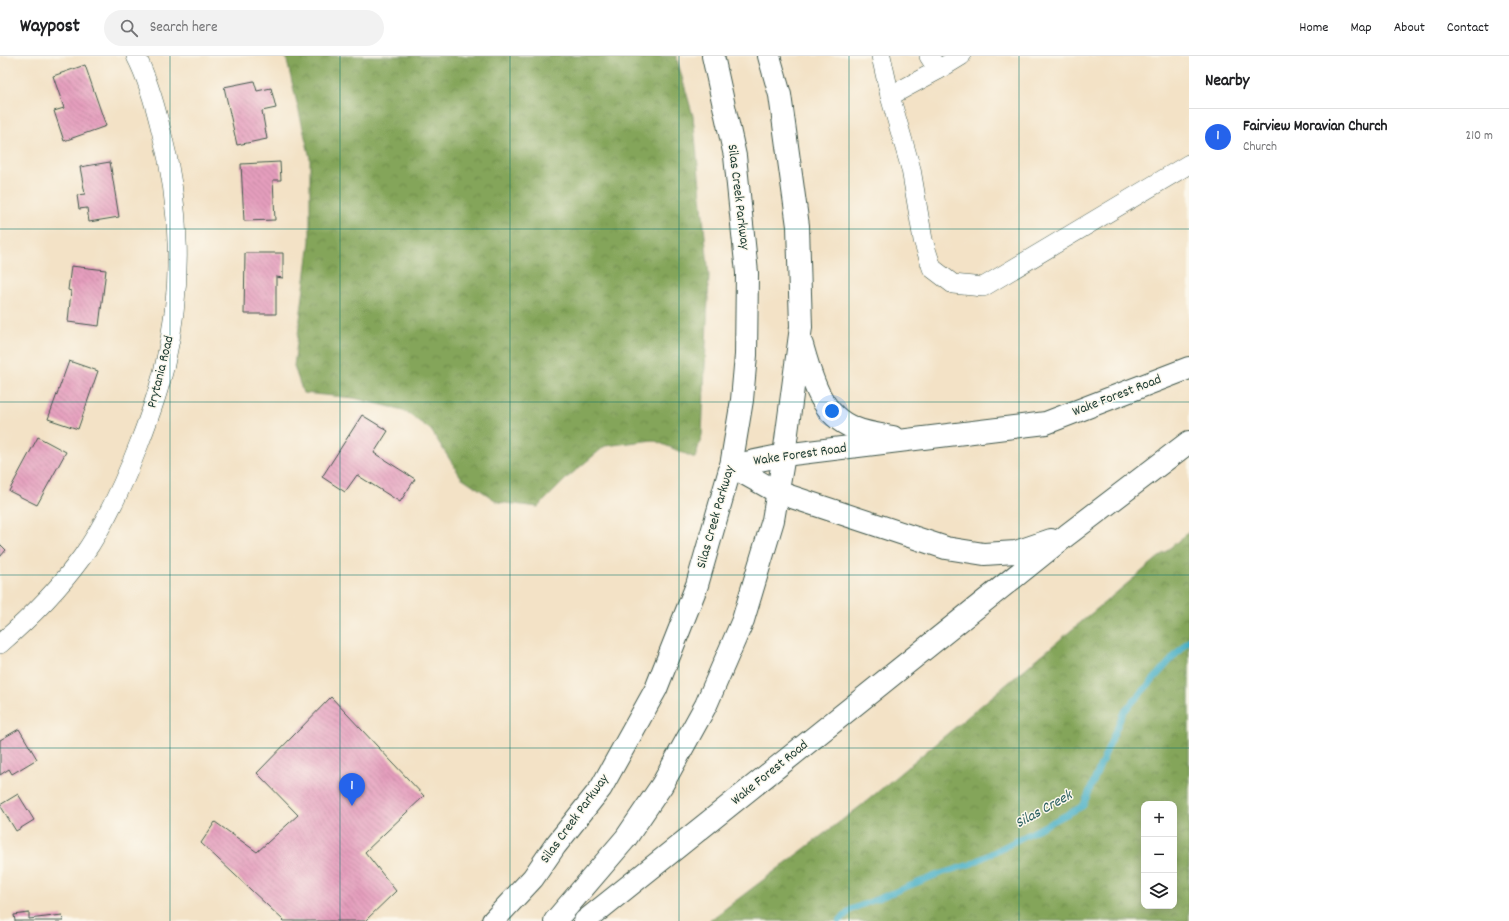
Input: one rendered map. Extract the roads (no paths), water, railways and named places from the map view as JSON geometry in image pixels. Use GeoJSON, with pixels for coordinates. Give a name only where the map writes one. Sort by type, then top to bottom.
{"type":"FeatureCollection","features":[{"type":"Feature","properties":{"kind":"main road","name":"Silas Creek Parkway"},"geometry":{"type":"LineString","coordinates":[[493,921],[533,878],[555,846],[601,788],[656,689],[697,585],[732,466],[742,400],[746,355],[747,273],[735,156],[712,56]]}},
{"type":"Feature","properties":{"kind":"main road"},"geometry":{"type":"LineString","coordinates":[[555,921],[626,838],[662,785],[706,706],[743,620],[773,520],[784,455],[801,327],[798,226],[780,96],[769,56]]}},
{"type":"Feature","properties":{"kind":"main road"},"geometry":{"type":"LineString","coordinates":[[800,337],[812,382],[821,400],[837,418],[853,428],[912,440]]}},
{"type":"Feature","properties":{"kind":"main road","name":"Wake Forest Road"},"geometry":{"type":"LineString","coordinates":[[732,466],[784,455],[1046,423],[1189,368]]}},
{"type":"Feature","properties":{"kind":"main road","name":"Wake Forest Road"},"geometry":{"type":"LineString","coordinates":[[584,921],[1067,535],[1189,442]]}},
{"type":"Feature","properties":{"kind":"main road","name":"Wake Forest Road"},"geometry":{"type":"LineString","coordinates":[[732,466],[777,492],[946,548],[984,554],[1016,552],[1067,535]]}},
{"type":"Feature","properties":{"kind":"street","name":"Prytania Road"},"geometry":{"type":"LineString","coordinates":[[0,644],[22,625],[54,593],[82,556],[106,518],[130,468],[150,417],[165,364],[175,310],[178,255],[176,210],[168,155],[154,102],[136,56]]}},
{"type":"Feature","properties":{"kind":"street"},"geometry":{"type":"LineString","coordinates":[[881,56],[890,96],[911,169],[923,240],[927,254],[932,268],[953,284],[983,287],[1189,164]]}},
{"type":"Feature","properties":{"kind":"street"},"geometry":{"type":"LineString","coordinates":[[890,96],[933,63],[961,56]]}},
{"type":"Feature","properties":{"kind":"waterway","name":"Silas Creek"},"geometry":{"type":"LineString","coordinates":[[839,921],[852,909],[939,874],[971,864],[1083,806],[1123,713],[1189,640]]}},
{"type":"Feature","properties":{"kind":"place","name":"Fairview Moravian Church"},"geometry":{"type":"Point","coordinates":[352,806]}}]}
